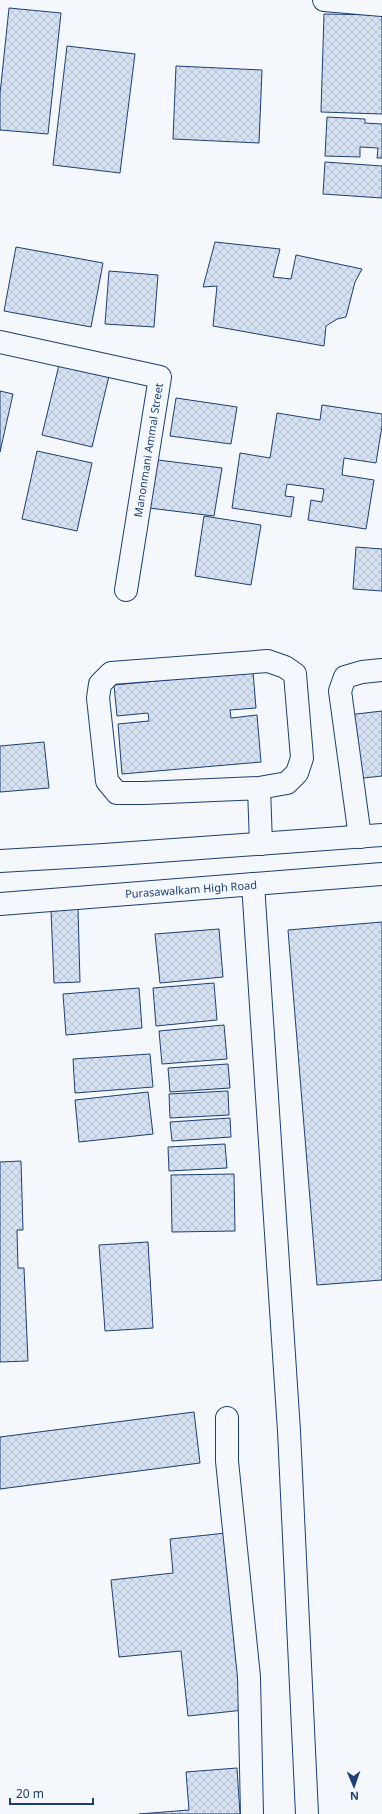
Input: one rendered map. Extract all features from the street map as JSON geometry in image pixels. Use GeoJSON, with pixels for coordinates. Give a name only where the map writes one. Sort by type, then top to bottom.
{"type":"FeatureCollection","features":[{"type":"Feature","properties":{"kind":"street"},"geometry":{"type":"LineString","coordinates":[[324,0],[382,5]]}},
{"type":"Feature","properties":{"kind":"street","name":"Manonmani Ammal Street"},"geometry":{"type":"LineString","coordinates":[[0,342],[160,377],[126,590]]}},
{"type":"Feature","properties":{"kind":"street"},"geometry":{"type":"LineString","coordinates":[[268,661],[285,667],[295,674],[302,758],[297,773],[287,783],[259,788],[144,794],[116,793],[107,781],[98,698],[100,684],[111,674],[268,661]]}},
{"type":"Feature","properties":{"kind":"street"},"geometry":{"type":"LineString","coordinates":[[360,837],[340,691],[345,677],[362,672],[382,670]]}},
{"type":"Feature","properties":{"kind":"street"},"geometry":{"type":"LineString","coordinates":[[259,788],[261,844]]}},
{"type":"Feature","properties":{"kind":"street"},"geometry":{"type":"LineString","coordinates":[[0,861],[382,835]]}},
{"type":"Feature","properties":{"kind":"street","name":"Purasawalkam High Road"},"geometry":{"type":"LineString","coordinates":[[0,904],[382,874]]}},
{"type":"Feature","properties":{"kind":"street"},"geometry":{"type":"LineString","coordinates":[[253,884],[286,1393],[307,1814]]}},
{"type":"Feature","properties":{"kind":"street"},"geometry":{"type":"LineString","coordinates":[[227,1418],[227,1461],[248,1677],[252,1814]]}},
{"type":"Feature","properties":{"kind":"building"},"geometry":{"type":"Polygon","coordinates":[[[9,8],[61,13],[48,134],[0,130],[0,94],[9,8]]]}},
{"type":"Feature","properties":{"kind":"building"},"geometry":{"type":"Polygon","coordinates":[[[324,14],[382,15],[382,114],[321,112],[324,14]]]}},
{"type":"Feature","properties":{"kind":"building"},"geometry":{"type":"Polygon","coordinates":[[[67,46],[135,54],[120,173],[53,165],[67,46]]]}},
{"type":"Feature","properties":{"kind":"building"},"geometry":{"type":"Polygon","coordinates":[[[176,66],[262,70],[259,143],[173,139],[176,66]]]}},
{"type":"Feature","properties":{"kind":"building"},"geometry":{"type":"Polygon","coordinates":[[[327,117],[365,119],[365,123],[382,124],[382,158],[377,158],[378,148],[360,147],[360,157],[325,156],[327,117]]]}},
{"type":"Feature","properties":{"kind":"building"},"geometry":{"type":"Polygon","coordinates":[[[325,162],[382,166],[382,198],[323,194],[325,162]]]}},
{"type":"Feature","properties":{"kind":"building"},"geometry":{"type":"Polygon","coordinates":[[[215,242],[280,249],[273,277],[291,279],[296,255],[362,269],[355,282],[346,317],[337,319],[326,326],[324,346],[213,326],[217,286],[203,287],[215,242]]]}},
{"type":"Feature","properties":{"kind":"building"},"geometry":{"type":"Polygon","coordinates":[[[16,247],[103,263],[91,327],[4,311],[16,247]]]}},
{"type":"Feature","properties":{"kind":"building"},"geometry":{"type":"Polygon","coordinates":[[[109,271],[158,275],[154,327],[105,324],[109,271]]]}},
{"type":"Feature","properties":{"kind":"building"},"geometry":{"type":"Polygon","coordinates":[[[59,365],[109,376],[92,447],[42,435],[59,365]]]}},
{"type":"Feature","properties":{"kind":"building"},"geometry":{"type":"Polygon","coordinates":[[[0,391],[13,394],[0,452],[0,391]]]}},
{"type":"Feature","properties":{"kind":"building"},"geometry":{"type":"Polygon","coordinates":[[[176,398],[237,407],[231,444],[170,436],[176,398]]]}},
{"type":"Feature","properties":{"kind":"building"},"geometry":{"type":"Polygon","coordinates":[[[322,405],[382,414],[382,426],[376,463],[344,458],[342,475],[374,480],[366,529],[308,520],[311,500],[322,502],[324,489],[287,484],[285,496],[294,497],[291,517],[232,508],[240,453],[270,458],[277,413],[320,420],[322,405]]]}},
{"type":"Feature","properties":{"kind":"building"},"geometry":{"type":"Polygon","coordinates":[[[37,451],[92,463],[77,531],[22,519],[37,451]]]}},
{"type":"Feature","properties":{"kind":"building"},"geometry":{"type":"Polygon","coordinates":[[[158,460],[222,468],[214,516],[149,508],[158,460]]]}},
{"type":"Feature","properties":{"kind":"building"},"geometry":{"type":"Polygon","coordinates":[[[204,516],[261,525],[251,585],[195,576],[204,516]]]}},
{"type":"Feature","properties":{"kind":"building"},"geometry":{"type":"Polygon","coordinates":[[[356,547],[382,549],[382,591],[353,589],[356,547]]]}},
{"type":"Feature","properties":{"kind":"building"},"geometry":{"type":"Polygon","coordinates":[[[253,672],[256,708],[230,710],[231,718],[257,715],[261,762],[122,774],[118,724],[149,721],[148,713],[117,716],[114,685],[253,672]]]}},
{"type":"Feature","properties":{"kind":"building"},"geometry":{"type":"Polygon","coordinates":[[[382,711],[382,776],[354,779],[348,715],[382,711]]]}},
{"type":"Feature","properties":{"kind":"building"},"geometry":{"type":"Polygon","coordinates":[[[44,742],[49,788],[0,792],[0,746],[44,742]]]}},
{"type":"Feature","properties":{"kind":"building"},"geometry":{"type":"Polygon","coordinates":[[[78,909],[80,982],[54,983],[51,910],[78,909]]]}},
{"type":"Feature","properties":{"kind":"building"},"geometry":{"type":"Polygon","coordinates":[[[382,922],[382,1280],[317,1285],[288,930],[382,922]]]}},
{"type":"Feature","properties":{"kind":"building"},"geometry":{"type":"Polygon","coordinates":[[[219,929],[223,977],[160,983],[155,934],[219,929]]]}},
{"type":"Feature","properties":{"kind":"building"},"geometry":{"type":"Polygon","coordinates":[[[214,983],[217,1020],[156,1026],[153,988],[214,983]]]}},
{"type":"Feature","properties":{"kind":"building"},"geometry":{"type":"Polygon","coordinates":[[[139,988],[142,1028],[66,1035],[63,994],[139,988]]]}},
{"type":"Feature","properties":{"kind":"building"},"geometry":{"type":"Polygon","coordinates":[[[224,1025],[227,1059],[162,1064],[159,1031],[224,1025]]]}},
{"type":"Feature","properties":{"kind":"building"},"geometry":{"type":"Polygon","coordinates":[[[150,1054],[153,1087],[75,1093],[73,1059],[150,1054]]]}},
{"type":"Feature","properties":{"kind":"building"},"geometry":{"type":"Polygon","coordinates":[[[228,1064],[230,1088],[170,1092],[168,1068],[228,1064]]]}},
{"type":"Feature","properties":{"kind":"building"},"geometry":{"type":"Polygon","coordinates":[[[228,1091],[229,1115],[170,1118],[169,1094],[228,1091]]]}},
{"type":"Feature","properties":{"kind":"building"},"geometry":{"type":"Polygon","coordinates":[[[148,1092],[153,1134],[79,1142],[75,1100],[148,1092]]]}},
{"type":"Feature","properties":{"kind":"building"},"geometry":{"type":"Polygon","coordinates":[[[230,1118],[231,1137],[172,1141],[170,1122],[230,1118]]]}},
{"type":"Feature","properties":{"kind":"building"},"geometry":{"type":"Polygon","coordinates":[[[225,1144],[227,1168],[169,1171],[168,1147],[225,1144]]]}},
{"type":"Feature","properties":{"kind":"building"},"geometry":{"type":"Polygon","coordinates":[[[21,1161],[23,1230],[17,1230],[18,1268],[24,1268],[28,1361],[0,1362],[0,1162],[21,1161]]]}},
{"type":"Feature","properties":{"kind":"building"},"geometry":{"type":"Polygon","coordinates":[[[234,1174],[235,1231],[172,1232],[171,1175],[234,1174]]]}},
{"type":"Feature","properties":{"kind":"building"},"geometry":{"type":"Polygon","coordinates":[[[148,1242],[153,1328],[105,1331],[99,1245],[148,1242]]]}},
{"type":"Feature","properties":{"kind":"building"},"geometry":{"type":"Polygon","coordinates":[[[194,1412],[200,1463],[0,1489],[0,1437],[194,1412]]]}},
{"type":"Feature","properties":{"kind":"building"},"geometry":{"type":"Polygon","coordinates":[[[226,1533],[244,1710],[188,1716],[181,1651],[119,1657],[111,1580],[173,1573],[170,1539],[226,1533]]]}},
{"type":"Feature","properties":{"kind":"building"},"geometry":{"type":"Polygon","coordinates":[[[237,1768],[240,1814],[139,1814],[189,1810],[186,1772],[237,1768]]]}}]}
